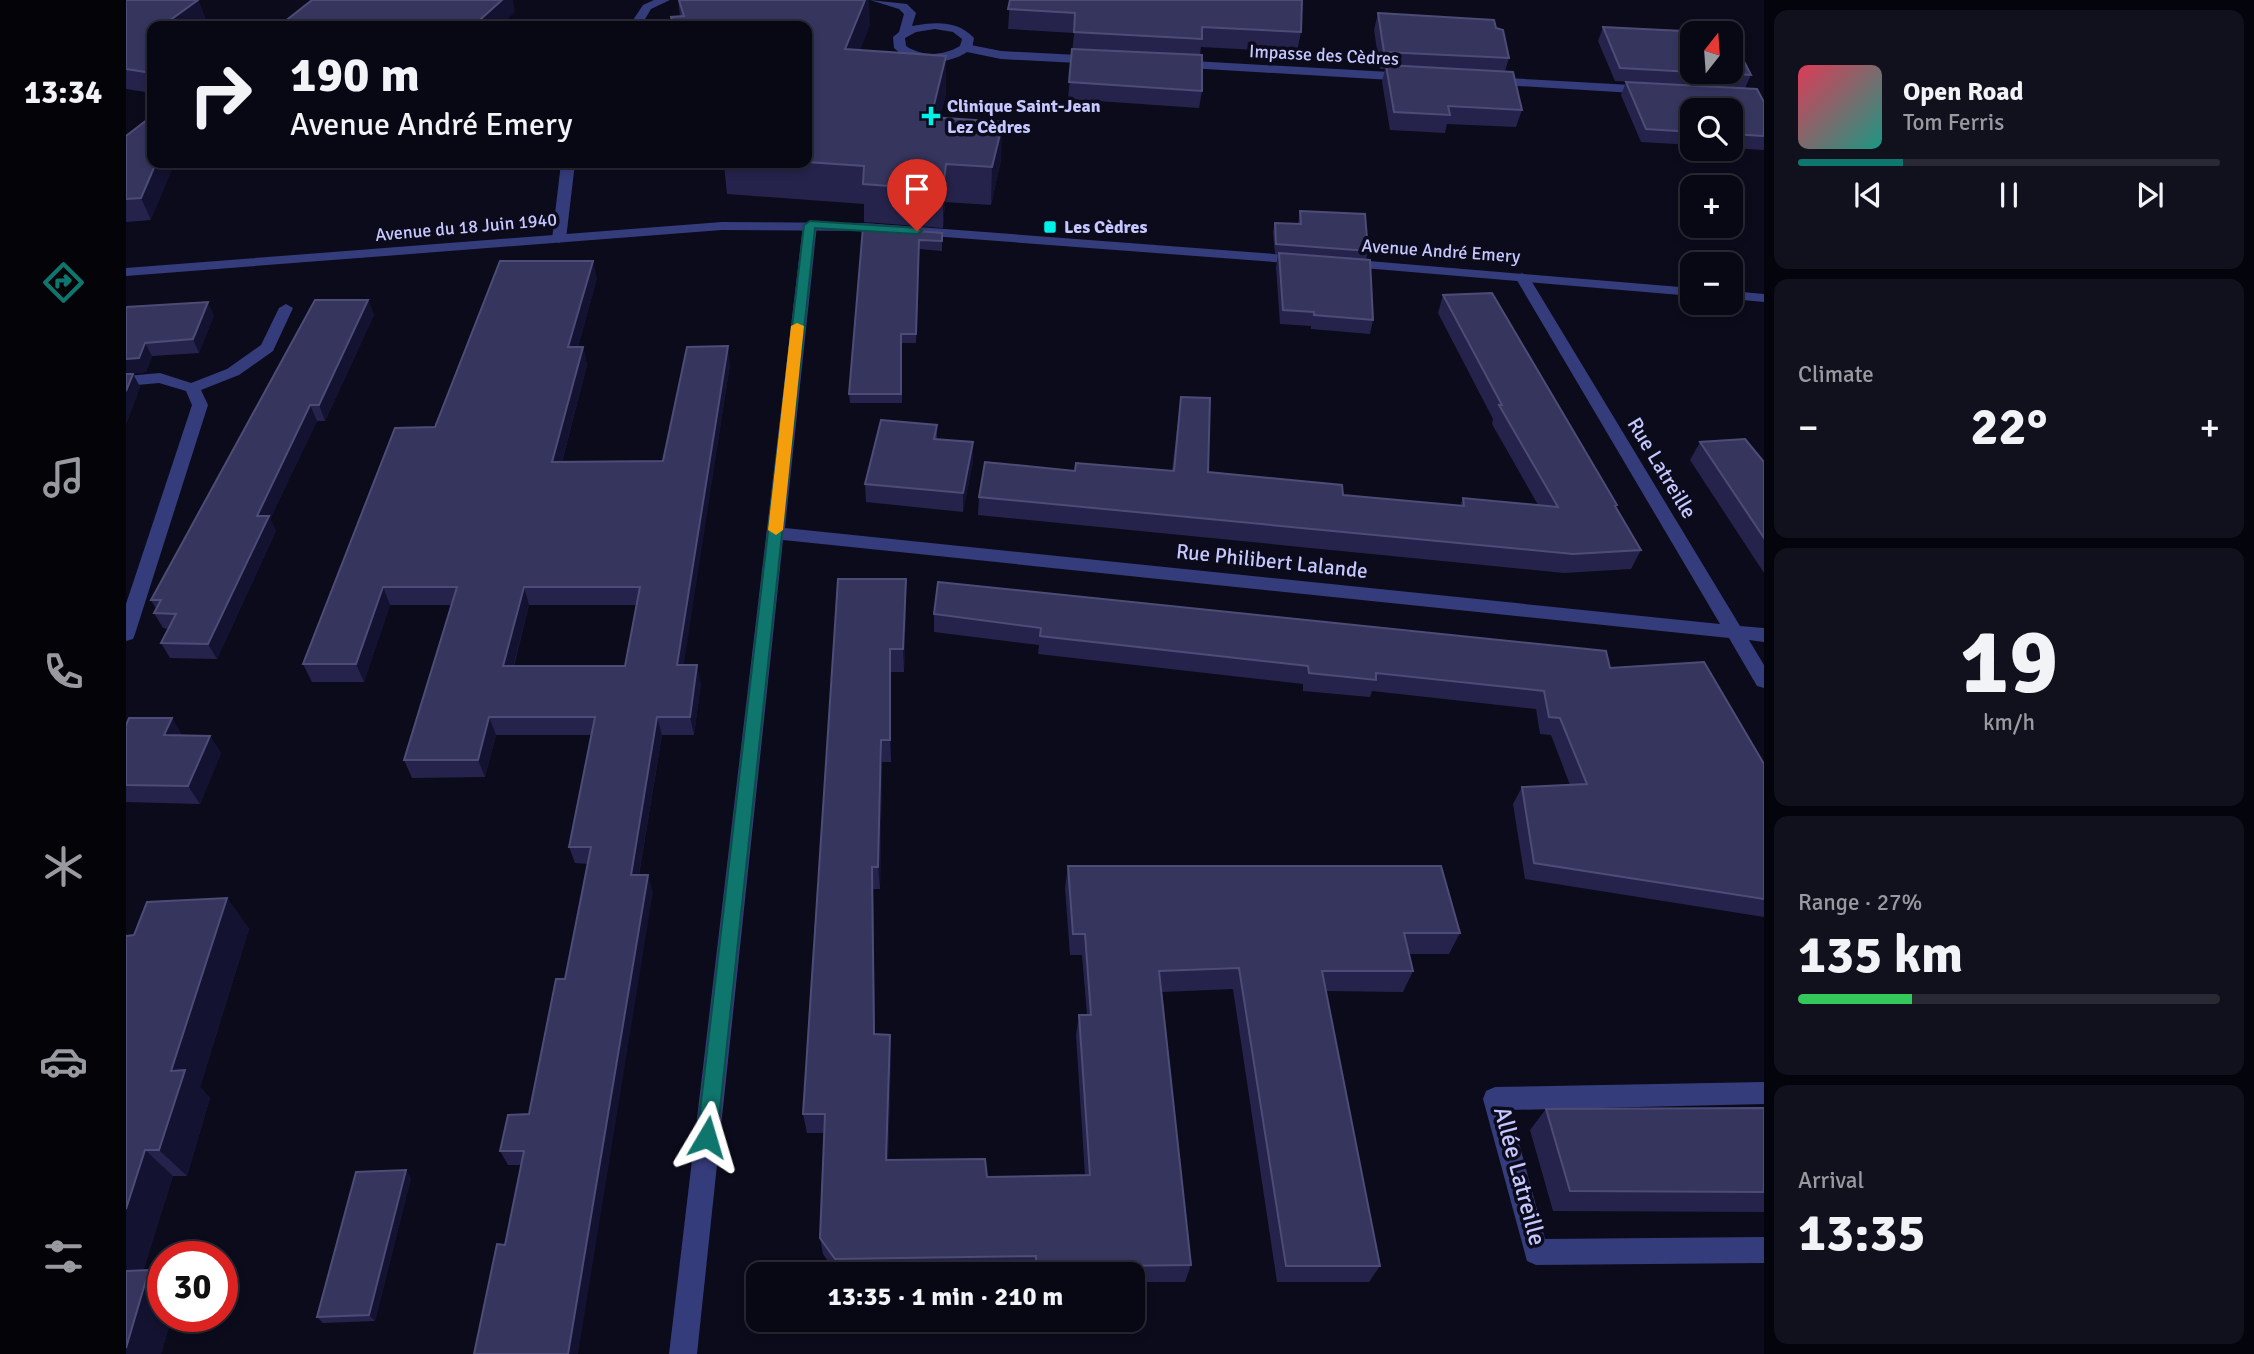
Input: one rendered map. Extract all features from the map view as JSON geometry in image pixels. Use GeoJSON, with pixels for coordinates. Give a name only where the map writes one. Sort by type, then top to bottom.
{"type":"FeatureCollection","features":[{"type":"Feature","properties":{"kind":"street"},"geometry":{"type":"LineString","coordinates":[[638,21],[647,7],[664,0]]}},
{"type":"Feature","properties":{"kind":"street"},"geometry":{"type":"LineString","coordinates":[[876,0],[903,6],[910,13],[905,32]]}},
{"type":"Feature","properties":{"kind":"street"},"geometry":{"type":"LineString","coordinates":[[904,0],[915,3],[946,27]]}},
{"type":"Feature","properties":{"kind":"street"},"geometry":{"type":"LineString","coordinates":[[923,26],[946,27],[956,29],[968,38],[966,48],[959,53],[939,58],[915,56],[900,48],[899,37],[905,32],[923,26]]}},
{"type":"Feature","properties":{"kind":"street"},"geometry":{"type":"LineString","coordinates":[[966,48],[1001,55],[1107,61]]}},
{"type":"Feature","properties":{"kind":"street","name":"Impasse des Cèdres"},"geometry":{"type":"LineString","coordinates":[[1160,63],[1419,78]]}},
{"type":"Feature","properties":{"kind":"street"},"geometry":{"type":"LineString","coordinates":[[1475,80],[1668,91]]}},
{"type":"Feature","properties":{"kind":"street"},"geometry":{"type":"LineString","coordinates":[[559,239],[567,168]]}},
{"type":"Feature","properties":{"kind":"street"},"geometry":{"type":"LineString","coordinates":[[683,1354],[810,225]]}},
{"type":"Feature","properties":{"kind":"street","name":"Avenue du 18 Juin 1940"},"geometry":{"type":"LineString","coordinates":[[126,272],[722,226],[810,225]]}},
{"type":"Feature","properties":{"kind":"street","name":"Avenue André Emery"},"geometry":{"type":"LineString","coordinates":[[810,225],[1680,291]]}},
{"type":"Feature","properties":{"kind":"street","name":"Rue Latreille"},"geometry":{"type":"LineString","coordinates":[[1522,277],[1764,681]]}},
{"type":"Feature","properties":{"kind":"street"},"geometry":{"type":"LineString","coordinates":[[1743,296],[1764,298]]}},
{"type":"Feature","properties":{"kind":"street"},"geometry":{"type":"LineString","coordinates":[[126,381],[160,378],[192,388],[233,372],[268,348],[285,308]]}},
{"type":"Feature","properties":{"kind":"street"},"geometry":{"type":"LineString","coordinates":[[126,634],[200,405],[192,388]]}},
{"type":"Feature","properties":{"kind":"street","name":"Rue Philibert Lalande"},"geometry":{"type":"LineString","coordinates":[[775,533],[1764,635]]}},
{"type":"Feature","properties":{"kind":"street","name":"Allée Latreille"},"geometry":{"type":"LineString","coordinates":[[1764,1093],[1495,1099],[1536,1252],[1764,1250]]}},
{"type":"Feature","properties":{"kind":"building"},"geometry":{"type":"Polygon","coordinates":[[[126,0],[198,0],[169,21],[147,21],[147,72],[126,69],[126,0]]]}},
{"type":"Feature","properties":{"kind":"building"},"geometry":{"type":"Polygon","coordinates":[[[312,0],[502,0],[479,21],[285,21],[312,0]]]}},
{"type":"Feature","properties":{"kind":"building"},"geometry":{"type":"Polygon","coordinates":[[[679,0],[865,0],[845,49],[946,56],[931,117],[1003,122],[992,167],[946,164],[943,190],[863,184],[864,166],[812,162],[812,21],[672,21],[671,17],[684,16],[679,0]]]}},
{"type":"Feature","properties":{"kind":"building"},"geometry":{"type":"Polygon","coordinates":[[[1010,0],[1302,0],[1301,32],[1202,27],[1202,39],[1074,32],[1075,13],[1008,9],[1010,0]]]}},
{"type":"Feature","properties":{"kind":"building"},"geometry":{"type":"Polygon","coordinates":[[[1378,13],[1494,20],[1496,28],[1503,30],[1509,58],[1384,52],[1378,13]]]}},
{"type":"Feature","properties":{"kind":"building"},"geometry":{"type":"Polygon","coordinates":[[[1603,27],[1680,31],[1680,71],[1620,68],[1603,27]]]}},
{"type":"Feature","properties":{"kind":"building"},"geometry":{"type":"Polygon","coordinates":[[[1072,49],[1202,55],[1202,91],[1069,82],[1072,49]]]}},
{"type":"Feature","properties":{"kind":"building"},"geometry":{"type":"Polygon","coordinates":[[[1743,59],[1751,75],[1743,75],[1743,59]]]}},
{"type":"Feature","properties":{"kind":"building"},"geometry":{"type":"Polygon","coordinates":[[[1386,65],[1513,72],[1522,110],[1448,106],[1450,115],[1394,112],[1386,65]]]}},
{"type":"Feature","properties":{"kind":"building"},"geometry":{"type":"Polygon","coordinates":[[[1626,82],[1757,89],[1764,102],[1764,136],[1743,135],[1743,98],[1680,98],[1680,131],[1646,129],[1626,82]]]}},
{"type":"Feature","properties":{"kind":"building"},"geometry":{"type":"Polygon","coordinates":[[[147,120],[147,168],[154,168],[141,198],[126,199],[126,136],[147,120]]]}},
{"type":"Feature","properties":{"kind":"building"},"geometry":{"type":"Polygon","coordinates":[[[1300,211],[1365,214],[1368,251],[1276,244],[1275,223],[1301,224],[1300,211]]]}},
{"type":"Feature","properties":{"kind":"building"},"geometry":{"type":"Polygon","coordinates":[[[863,227],[942,233],[942,241],[919,240],[916,334],[901,334],[901,394],[849,394],[863,227]]]}},
{"type":"Feature","properties":{"kind":"building"},"geometry":{"type":"Polygon","coordinates":[[[1279,253],[1370,260],[1373,320],[1283,310],[1279,253]]]}},
{"type":"Feature","properties":{"kind":"building"},"geometry":{"type":"Polygon","coordinates":[[[500,261],[593,261],[568,347],[583,347],[552,462],[663,461],[687,347],[728,346],[677,665],[697,665],[690,717],[657,717],[631,875],[648,875],[568,1354],[474,1354],[497,1244],[505,1245],[524,1151],[500,1151],[508,1115],[529,1114],[556,979],[565,979],[591,847],[569,847],[595,717],[489,717],[478,760],[404,760],[457,587],[383,587],[356,664],[303,664],[395,428],[435,427],[500,261]],[[524,587],[503,666],[625,666],[640,587],[524,587]]]}},
{"type":"Feature","properties":{"kind":"building"},"geometry":{"type":"Polygon","coordinates":[[[1492,293],[1641,550],[1573,554],[979,497],[985,462],[1075,471],[1076,463],[1174,471],[1181,397],[1210,398],[1208,472],[1342,485],[1343,495],[1464,506],[1463,498],[1558,507],[1499,405],[1502,405],[1443,295],[1492,293]]]}},
{"type":"Feature","properties":{"kind":"building"},"geometry":{"type":"Polygon","coordinates":[[[315,300],[368,300],[319,405],[310,405],[257,516],[269,516],[208,644],[161,643],[176,614],[154,613],[161,600],[151,600],[315,300]]]}},
{"type":"Feature","properties":{"kind":"building"},"geometry":{"type":"Polygon","coordinates":[[[208,302],[193,339],[145,343],[139,358],[126,359],[126,307],[208,302]]]}},
{"type":"Feature","properties":{"kind":"building"},"geometry":{"type":"Polygon","coordinates":[[[126,374],[133,374],[126,391],[126,374]]]}},
{"type":"Feature","properties":{"kind":"building"},"geometry":{"type":"Polygon","coordinates":[[[881,420],[937,425],[934,439],[973,442],[963,493],[865,484],[881,420]]]}},
{"type":"Feature","properties":{"kind":"building"},"geometry":{"type":"Polygon","coordinates":[[[1745,439],[1764,462],[1764,538],[1700,442],[1745,439]]]}},
{"type":"Feature","properties":{"kind":"building"},"geometry":{"type":"Polygon","coordinates":[[[838,579],[906,579],[903,649],[890,649],[890,740],[881,740],[878,867],[872,867],[874,1034],[890,1035],[886,1160],[985,1159],[987,1177],[1090,1175],[1079,1015],[1091,1015],[1085,934],[1073,934],[1068,866],[1441,866],[1460,933],[1404,933],[1413,971],[1322,971],[1380,1266],[1286,1266],[1239,968],[1159,971],[1191,1265],[1145,1266],[1145,1262],[1036,1262],[1036,1256],[835,1259],[820,1238],[825,1114],[803,1114],[838,579]]]}},
{"type":"Feature","properties":{"kind":"building"},"geometry":{"type":"Polygon","coordinates":[[[938,582],[1606,651],[1610,668],[1704,662],[1764,764],[1764,899],[1534,863],[1522,787],[1587,784],[1560,718],[1549,717],[1544,691],[1376,673],[1376,680],[1309,673],[1308,666],[1040,636],[1041,628],[934,614],[938,582]]]}},
{"type":"Feature","properties":{"kind":"building"},"geometry":{"type":"Polygon","coordinates":[[[129,718],[172,718],[164,735],[210,736],[188,786],[126,785],[126,725],[129,718]]]}},
{"type":"Feature","properties":{"kind":"building"},"geometry":{"type":"Polygon","coordinates":[[[227,898],[171,1071],[185,1070],[159,1150],[145,1150],[126,1209],[126,936],[134,935],[147,902],[227,898]]]}},
{"type":"Feature","properties":{"kind":"building"},"geometry":{"type":"Polygon","coordinates":[[[1764,1108],[1764,1192],[1570,1191],[1546,1109],[1764,1108]]]}},
{"type":"Feature","properties":{"kind":"building"},"geometry":{"type":"Polygon","coordinates":[[[406,1170],[369,1315],[317,1317],[356,1172],[406,1170]]]}},
{"type":"Feature","properties":{"kind":"building"},"geometry":{"type":"Polygon","coordinates":[[[147,1270],[126,1348],[126,1271],[147,1270]]]}},
{"type":"Feature","properties":{"kind":"slow traffic"},"geometry":{"type":"LineString","coordinates":[[776,530],[797,326]]}},
{"type":"Feature","properties":{"kind":"place","name":"Clinique Saint-Jean Lez Cèdres"},"geometry":{"type":"Point","coordinates":[931,116]}},
{"type":"Feature","properties":{"kind":"place","name":"Les Cèdres"},"geometry":{"type":"Point","coordinates":[1050,227]}},
{"type":"Feature","properties":{"kind":"route"},"geometry":{"type":"LineString","coordinates":[[707,1137],[810,225],[917,231]]}}]}
